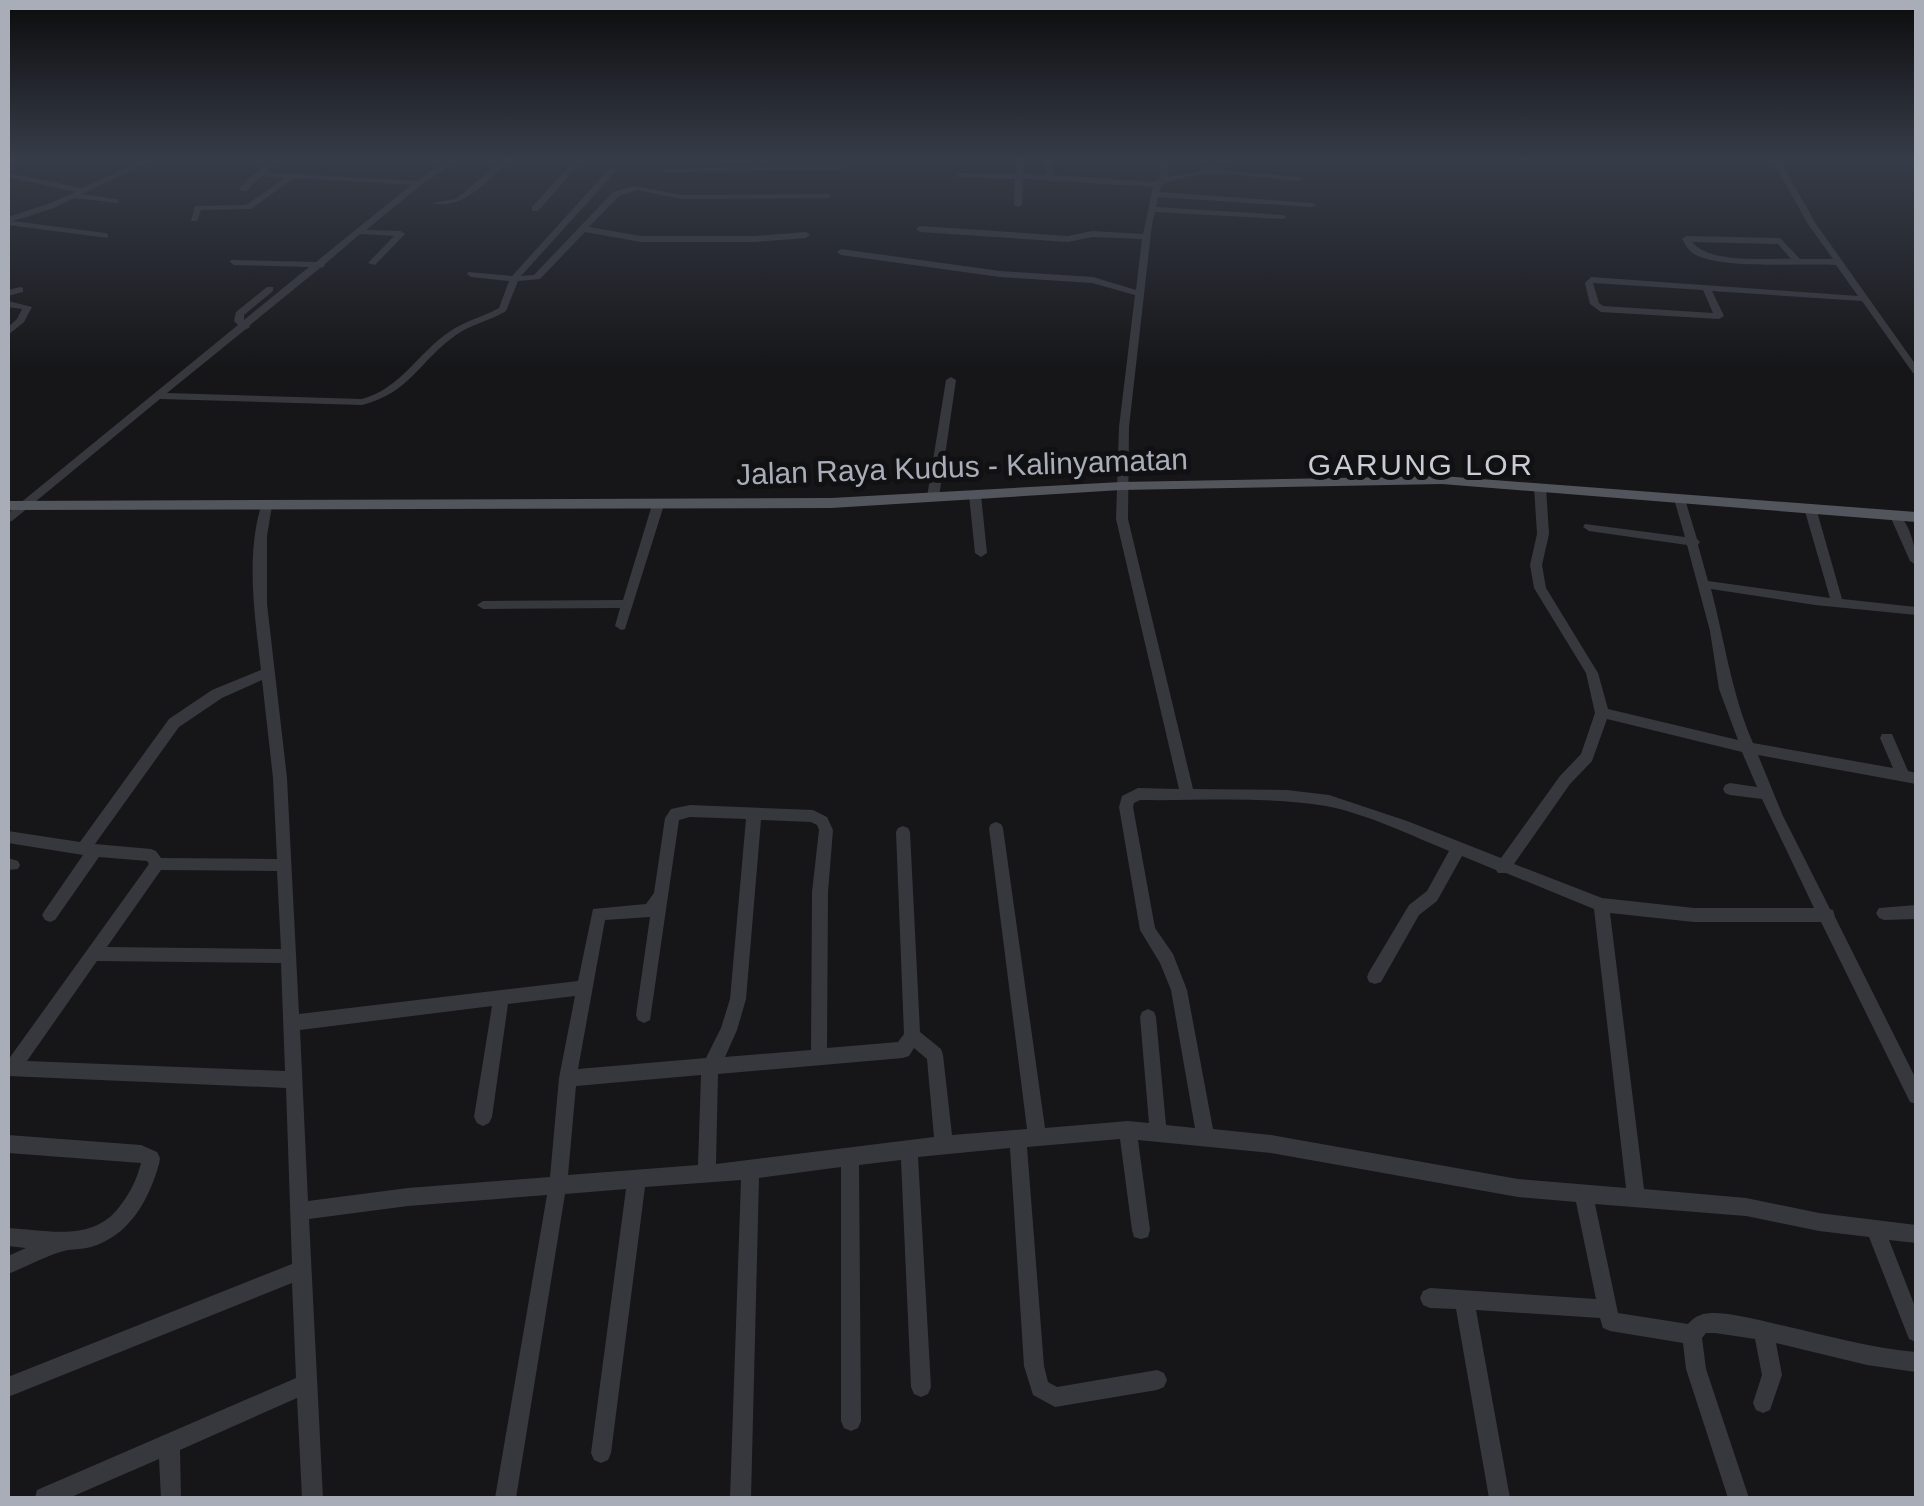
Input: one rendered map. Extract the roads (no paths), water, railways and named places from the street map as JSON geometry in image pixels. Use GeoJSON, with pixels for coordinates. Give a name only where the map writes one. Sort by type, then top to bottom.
{"type":"FeatureCollection","features":[{"type":"Feature","properties":{"kind":"main road","name":"Jalan Raya Kudus - Kalinyamatan"},"geometry":{"type":"LineString","coordinates":[[15,506],[417,502],[658,505],[933,498],[1121,486],[1442,480],[1916,517]]}},
{"type":"Feature","properties":{"kind":"street"},"geometry":{"type":"LineString","coordinates":[[65,230],[105,236]]}},
{"type":"Feature","properties":{"kind":"street"},"geometry":{"type":"LineString","coordinates":[[160,396],[377,400],[453,333],[503,309],[514,278],[558,230]]}},
{"type":"Feature","properties":{"kind":"street"},"geometry":{"type":"LineString","coordinates":[[470,274],[537,277],[583,230]]}},
{"type":"Feature","properties":{"kind":"street"},"geometry":{"type":"LineString","coordinates":[[591,230],[641,239],[754,240],[806,235]]}},
{"type":"Feature","properties":{"kind":"street"},"geometry":{"type":"LineString","coordinates":[[939,230],[1068,239],[1092,234],[1146,237]]}},
{"type":"Feature","properties":{"kind":"street"},"geometry":{"type":"LineString","coordinates":[[1147,230],[1121,486],[1122,519],[1188,794]]}},
{"type":"Feature","properties":{"kind":"street"},"geometry":{"type":"LineString","coordinates":[[1819,230],[1916,371]]}},
{"type":"Feature","properties":{"kind":"street"},"geometry":{"type":"LineString","coordinates":[[8,518],[15,506],[160,396],[362,232],[401,234],[372,262]]}},
{"type":"Feature","properties":{"kind":"street"},"geometry":{"type":"LineString","coordinates":[[1720,238],[1734,257]]}},
{"type":"Feature","properties":{"kind":"street"},"geometry":{"type":"LineString","coordinates":[[1798,260],[1780,240],[1686,240],[1700,255],[1734,257],[1838,262]]}},
{"type":"Feature","properties":{"kind":"street"},"geometry":{"type":"LineString","coordinates":[[841,252],[996,273],[1093,280],[1140,294]]}},
{"type":"Feature","properties":{"kind":"street"},"geometry":{"type":"LineString","coordinates":[[234,262],[320,265]]}},
{"type":"Feature","properties":{"kind":"street"},"geometry":{"type":"LineString","coordinates":[[1707,289],[1719,316],[1602,309],[1595,304],[1589,283],[1591,280],[1867,299]]}},
{"type":"Feature","properties":{"kind":"street"},"geometry":{"type":"LineString","coordinates":[[246,326],[239,321],[239,314],[270,289]]}},
{"type":"Feature","properties":{"kind":"street"},"geometry":{"type":"LineString","coordinates":[[8,293],[20,290]]}},
{"type":"Feature","properties":{"kind":"street"},"geometry":{"type":"LineString","coordinates":[[8,304],[27,308],[9,328]]}},
{"type":"Feature","properties":{"kind":"street"},"geometry":{"type":"LineString","coordinates":[[933,498],[951,380]]}},
{"type":"Feature","properties":{"kind":"street"},"geometry":{"type":"LineString","coordinates":[[1503,868],[1565,780],[1587,757],[1602,712],[1592,673],[1540,588],[1536,565],[1543,534],[1540,487]]}},
{"type":"Feature","properties":{"kind":"street"},"geometry":{"type":"LineString","coordinates":[[975,495],[981,554]]}},
{"type":"Feature","properties":{"kind":"street"},"geometry":{"type":"LineString","coordinates":[[1680,499],[1716,631],[1726,689],[1765,794],[1916,1096]]}},
{"type":"Feature","properties":{"kind":"street"},"geometry":{"type":"LineString","coordinates":[[620,626],[658,505]]}},
{"type":"Feature","properties":{"kind":"street"},"geometry":{"type":"LineString","coordinates":[[266,506],[258,552],[283,865],[304,1385],[313,1498]]}},
{"type":"Feature","properties":{"kind":"street"},"geometry":{"type":"LineString","coordinates":[[1810,508],[1837,603]]}},
{"type":"Feature","properties":{"kind":"street"},"geometry":{"type":"LineString","coordinates":[[1896,516],[1916,562]]}},
{"type":"Feature","properties":{"kind":"street"},"geometry":{"type":"LineString","coordinates":[[1589,527],[1694,542]]}},
{"type":"Feature","properties":{"kind":"street"},"geometry":{"type":"LineString","coordinates":[[1703,584],[1916,611]]}},
{"type":"Feature","properties":{"kind":"street"},"geometry":{"type":"LineString","coordinates":[[483,605],[627,604]]}},
{"type":"Feature","properties":{"kind":"street"},"geometry":{"type":"LineString","coordinates":[[50,915],[174,723],[218,694],[270,672]]}},
{"type":"Feature","properties":{"kind":"street"},"geometry":{"type":"LineString","coordinates":[[1602,712],[1748,748],[1910,777]]}},
{"type":"Feature","properties":{"kind":"street"},"geometry":{"type":"LineString","coordinates":[[1887,738],[1910,777]]}},
{"type":"Feature","properties":{"kind":"street"},"geometry":{"type":"LineString","coordinates":[[1730,789],[1765,794]]}},
{"type":"Feature","properties":{"kind":"street"},"geometry":{"type":"LineString","coordinates":[[1204,1135],[1179,990],[1144,918],[1126,807],[1127,800],[1138,794],[1310,798],[1329,802],[1402,825],[1600,905],[1694,915],[1828,915]]}},
{"type":"Feature","properties":{"kind":"street"},"geometry":{"type":"LineString","coordinates":[[644,1016],[670,824],[676,813],[813,816],[822,821],[826,830],[820,892],[819,1058]]}},
{"type":"Feature","properties":{"kind":"street"},"geometry":{"type":"LineString","coordinates":[[708,1171],[710,1069],[735,1016],[738,999],[754,815]]}},
{"type":"Feature","properties":{"kind":"street"},"geometry":{"type":"LineString","coordinates":[[996,828],[1027,1138],[1034,1366],[1040,1388],[1055,1397],[1157,1380]]}},
{"type":"Feature","properties":{"kind":"street"},"geometry":{"type":"LineString","coordinates":[[568,1078],[892,1053],[908,1044],[912,1036],[903,832]]}},
{"type":"Feature","properties":{"kind":"street"},"geometry":{"type":"LineString","coordinates":[[8,837],[151,856],[157,864]]}},
{"type":"Feature","properties":{"kind":"street"},"geometry":{"type":"LineString","coordinates":[[1375,977],[1414,910],[1432,896],[1458,849]]}},
{"type":"Feature","properties":{"kind":"street"},"geometry":{"type":"LineString","coordinates":[[157,864],[283,865]]}},
{"type":"Feature","properties":{"kind":"street"},"geometry":{"type":"LineString","coordinates":[[10,1068],[157,864]]}},
{"type":"Feature","properties":{"kind":"street"},"geometry":{"type":"LineString","coordinates":[[506,1498],[558,1183],[568,1078],[598,914],[650,910],[659,898]]}},
{"type":"Feature","properties":{"kind":"street"},"geometry":{"type":"LineString","coordinates":[[1600,905],[1636,1199]]}},
{"type":"Feature","properties":{"kind":"street"},"geometry":{"type":"LineString","coordinates":[[1884,912],[1916,912]]}},
{"type":"Feature","properties":{"kind":"street"},"geometry":{"type":"LineString","coordinates":[[94,954],[286,956]]}},
{"type":"Feature","properties":{"kind":"street"},"geometry":{"type":"LineString","coordinates":[[290,1023],[586,987]]}},
{"type":"Feature","properties":{"kind":"street"},"geometry":{"type":"LineString","coordinates":[[484,1116],[501,998]]}},
{"type":"Feature","properties":{"kind":"street"},"geometry":{"type":"LineString","coordinates":[[1148,1018],[1158,1131]]}},
{"type":"Feature","properties":{"kind":"street"},"geometry":{"type":"LineString","coordinates":[[912,1036],[935,1055],[944,1144]]}},
{"type":"Feature","properties":{"kind":"street"},"geometry":{"type":"LineString","coordinates":[[10,1068],[293,1080]]}},
{"type":"Feature","properties":{"kind":"street"},"geometry":{"type":"LineString","coordinates":[[1128,1130],[1142,1230]]}},
{"type":"Feature","properties":{"kind":"street"},"geometry":{"type":"LineString","coordinates":[[298,1211],[558,1183],[750,1170],[944,1144],[1128,1130],[1204,1135],[1448,1178],[1584,1196],[1746,1207],[1916,1234]]}},
{"type":"Feature","properties":{"kind":"street"},"geometry":{"type":"LineString","coordinates":[[8,1144],[141,1154],[151,1158],[139,1192],[113,1230],[98,1237],[63,1242],[8,1237]]}},
{"type":"Feature","properties":{"kind":"street"},"geometry":{"type":"LineString","coordinates":[[909,1150],[921,1387]]}},
{"type":"Feature","properties":{"kind":"street"},"geometry":{"type":"LineString","coordinates":[[850,1158],[850,1421]]}},
{"type":"Feature","properties":{"kind":"street"},"geometry":{"type":"LineString","coordinates":[[741,1498],[750,1170]]}},
{"type":"Feature","properties":{"kind":"street"},"geometry":{"type":"LineString","coordinates":[[601,1453],[637,1178]]}},
{"type":"Feature","properties":{"kind":"street"},"geometry":{"type":"LineString","coordinates":[[1584,1196],[1610,1321],[1692,1335]]}},
{"type":"Feature","properties":{"kind":"street"},"geometry":{"type":"LineString","coordinates":[[1875,1229],[1916,1332]]}},
{"type":"Feature","properties":{"kind":"street"},"geometry":{"type":"LineString","coordinates":[[8,1265],[63,1242]]}},
{"type":"Feature","properties":{"kind":"street"},"geometry":{"type":"LineString","coordinates":[[8,1387],[300,1270]]}},
{"type":"Feature","properties":{"kind":"street"},"geometry":{"type":"LineString","coordinates":[[1430,1298],[1608,1308]]}},
{"type":"Feature","properties":{"kind":"street"},"geometry":{"type":"LineString","coordinates":[[1464,1300],[1499,1498]]}},
{"type":"Feature","properties":{"kind":"street"},"geometry":{"type":"LineString","coordinates":[[1738,1498],[1696,1369],[1692,1335],[1701,1324],[1712,1320],[1834,1350],[1916,1362]]}},
{"type":"Feature","properties":{"kind":"street"},"geometry":{"type":"LineString","coordinates":[[1763,1403],[1772,1375],[1764,1332]]}},
{"type":"Feature","properties":{"kind":"street"},"geometry":{"type":"LineString","coordinates":[[45,1498],[304,1385]]}},
{"type":"Feature","properties":{"kind":"street"},"geometry":{"type":"LineString","coordinates":[[169,1446],[170,1498]]}},
{"type":"Feature","properties":{"kind":"district","name":"GARUNG LOR"},"geometry":{"type":"Point","coordinates":[1421,465]}}]}
